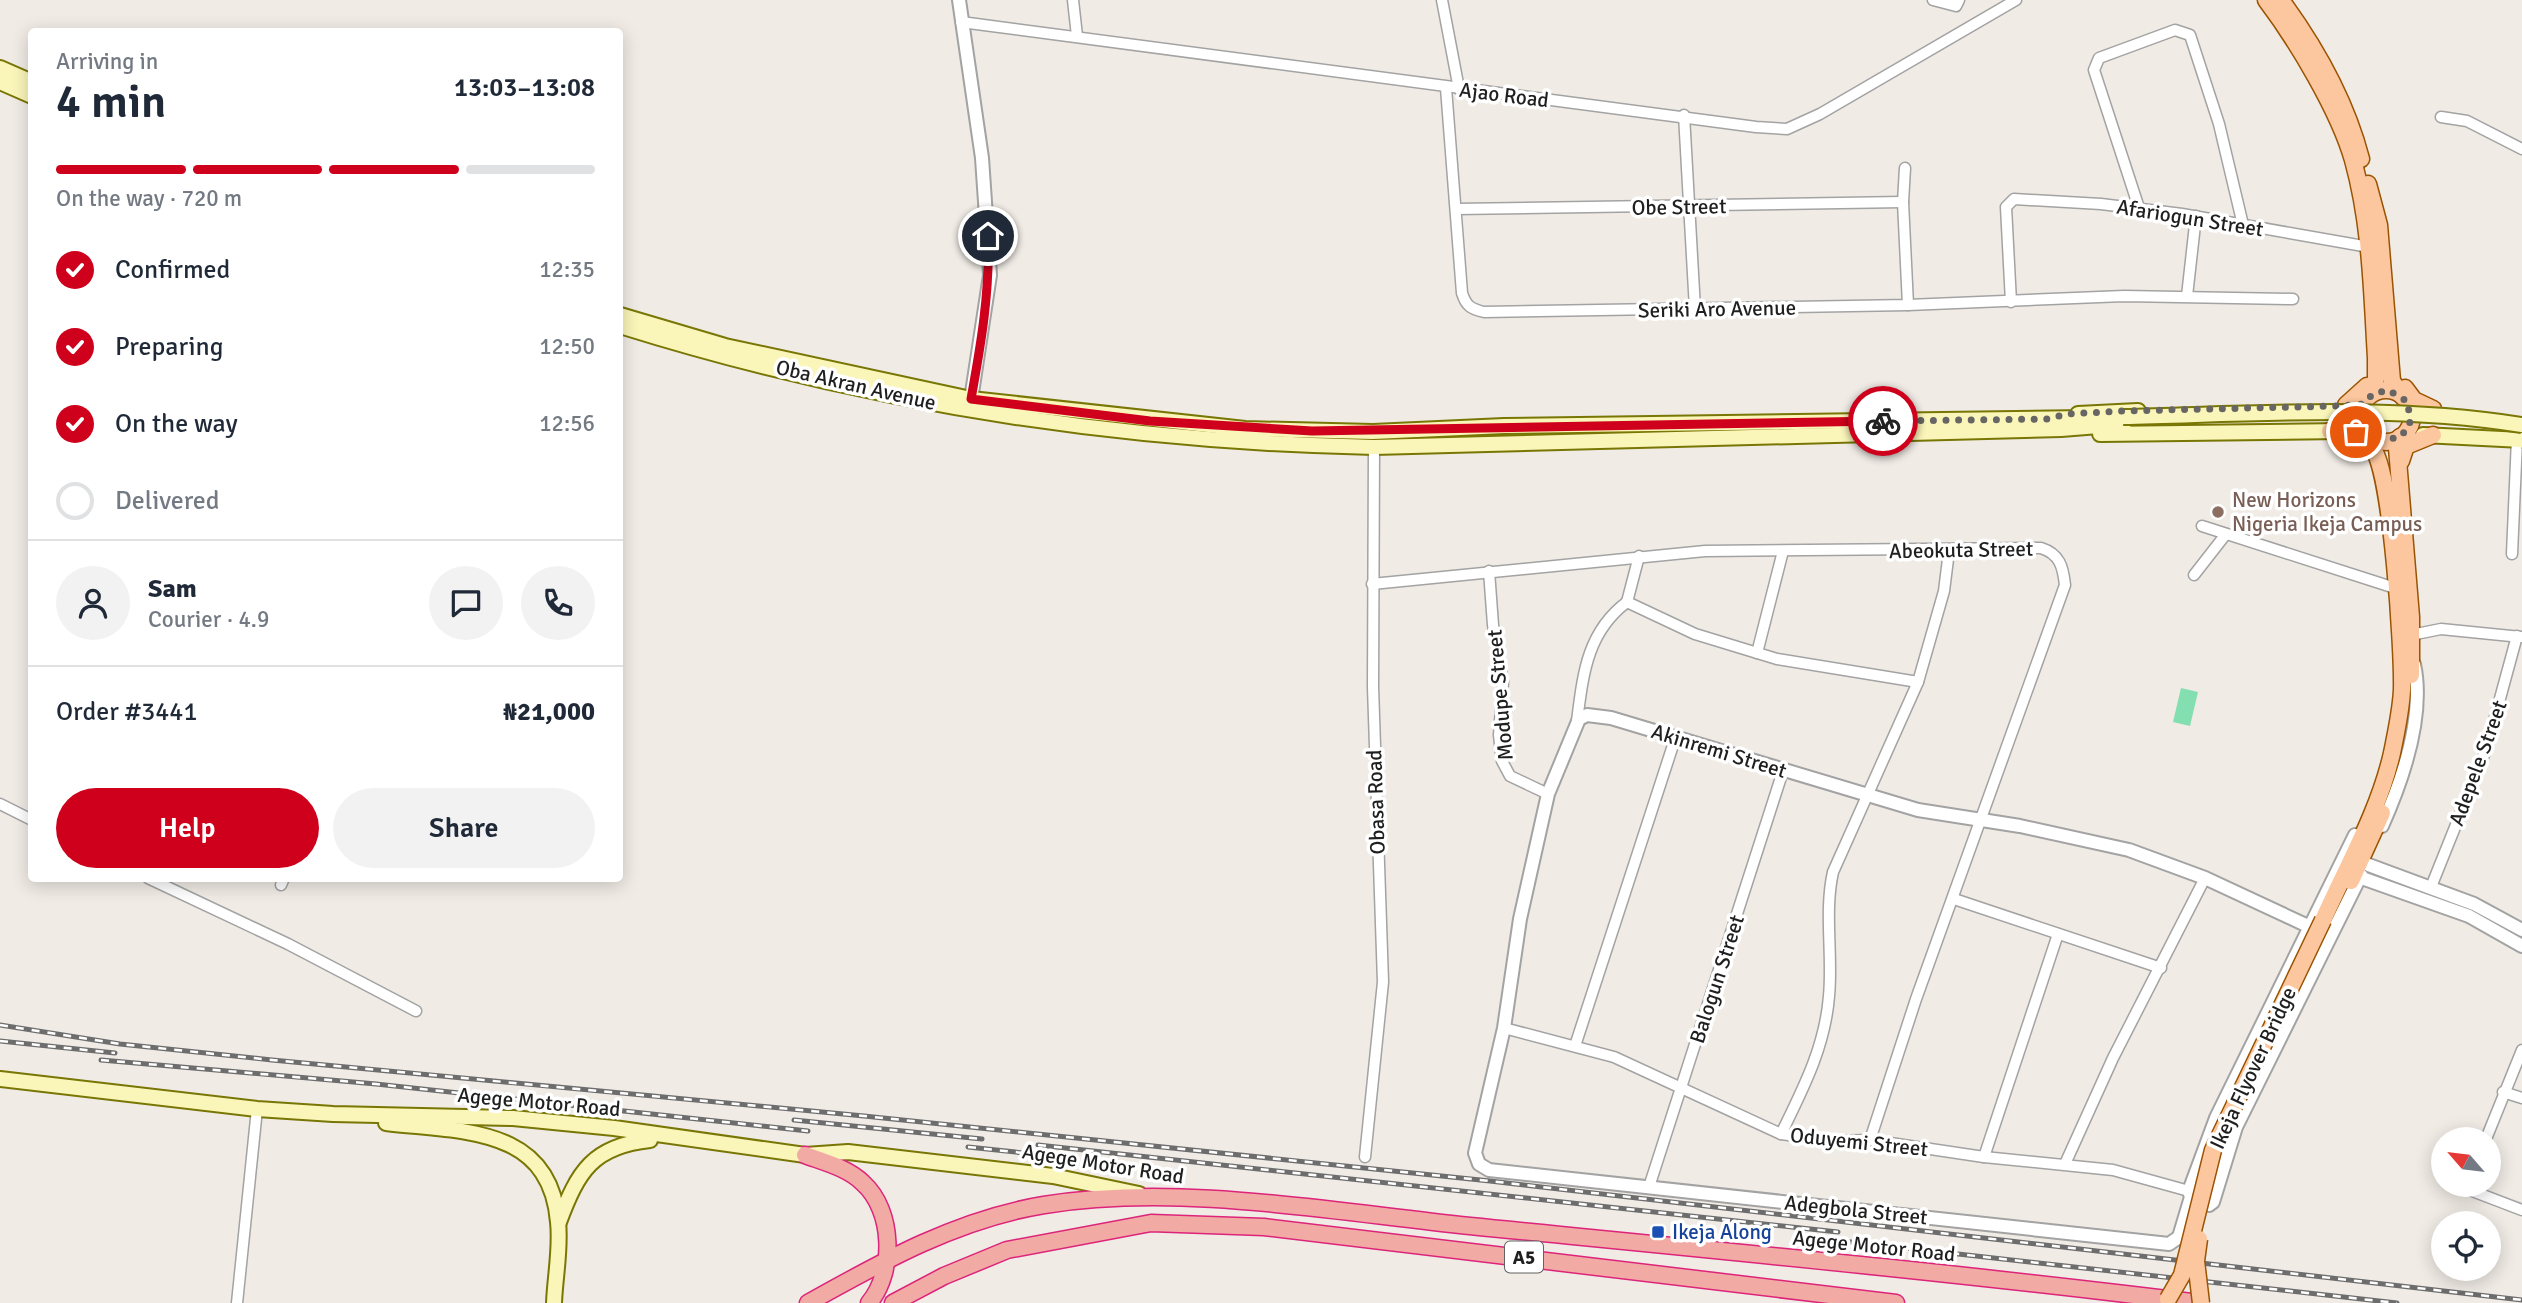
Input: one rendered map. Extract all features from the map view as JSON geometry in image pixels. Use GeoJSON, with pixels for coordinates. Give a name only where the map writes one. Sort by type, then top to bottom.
{"type":"FeatureCollection","features":[{"type":"Feature","properties":{"kind":"highway"},"geometry":{"type":"LineString","coordinates":[[805,1156],[852,1174],[873,1194],[887,1232],[887,1258],[877,1293],[869,1303]]}},
{"type":"Feature","properties":{"kind":"highway","name":"Agege Motor Road"},"geometry":{"type":"LineString","coordinates":[[1147,1196],[1671,1245],[2201,1303]]}},
{"type":"Feature","properties":{"kind":"highway","name":"A5"},"geometry":{"type":"LineString","coordinates":[[808,1303],[887,1258],[938,1235],[1018,1211],[1080,1200],[1147,1196]]}},
{"type":"Feature","properties":{"kind":"highway","name":"A5"},"geometry":{"type":"LineString","coordinates":[[893,1303],[943,1276],[1007,1250],[1151,1223],[1264,1227],[1896,1303]]}},
{"type":"Feature","properties":{"kind":"main road"},"geometry":{"type":"LineString","coordinates":[[2266,0],[2288,29],[2316,78],[2356,158],[2379,225],[2383,366],[2365,401],[2360,420],[2367,434],[2381,448],[2395,481],[2407,662],[2402,723],[2377,801],[2320,923]]}},
{"type":"Feature","properties":{"kind":"main road"},"geometry":{"type":"LineString","coordinates":[[2281,0],[2331,79],[2352,125],[2383,366],[2403,397],[2411,417],[2397,448],[2395,481],[2395,588],[2405,637]]}},
{"type":"Feature","properties":{"kind":"main road"},"geometry":{"type":"LineString","coordinates":[[0,68],[28,80]]}},
{"type":"Feature","properties":{"kind":"main road"},"geometry":{"type":"LineString","coordinates":[[0,82],[28,94]]}},
{"type":"Feature","properties":{"kind":"main road","name":"Oba Akran Avenue"},"geometry":{"type":"LineString","coordinates":[[623,316],[725,346],[971,405],[1150,421],[1312,431],[2055,424]]}},
{"type":"Feature","properties":{"kind":"main road","name":"Oba Akran Avenue"},"geometry":{"type":"LineString","coordinates":[[623,327],[682,345],[853,387],[1148,434],[1286,445],[1374,447],[2055,424],[2314,412],[2437,415],[2522,425]]}},
{"type":"Feature","properties":{"kind":"main road"},"geometry":{"type":"LineString","coordinates":[[2346,405],[2366,388],[2383,366]]}},
{"type":"Feature","properties":{"kind":"main road"},"geometry":{"type":"LineString","coordinates":[[2383,366],[2414,400],[2433,409]]}},
{"type":"Feature","properties":{"kind":"main road"},"geometry":{"type":"LineString","coordinates":[[2055,424],[2112,412],[2346,405],[2365,401],[2388,390],[2416,407],[2522,418]]}},
{"type":"Feature","properties":{"kind":"main road"},"geometry":{"type":"LineString","coordinates":[[2263,407],[2272,411],[2273,418],[2271,426],[2264,431]]}},
{"type":"Feature","properties":{"kind":"main road"},"geometry":{"type":"LineString","coordinates":[[2520,437],[2510,427],[2513,421],[2522,418]]}},
{"type":"Feature","properties":{"kind":"main road","name":"Oba Akran Avenue"},"geometry":{"type":"LineString","coordinates":[[2123,421],[2435,424],[2520,437]]}},
{"type":"Feature","properties":{"kind":"main road"},"geometry":{"type":"LineString","coordinates":[[2055,424],[2077,434],[2330,431],[2367,434],[2379,441],[2433,435],[2520,437]]}},
{"type":"Feature","properties":{"kind":"main road"},"geometry":{"type":"LineString","coordinates":[[2330,431],[2364,440],[2395,481]]}},
{"type":"Feature","properties":{"kind":"main road"},"geometry":{"type":"LineString","coordinates":[[2395,481],[2406,446],[2433,435]]}},
{"type":"Feature","properties":{"kind":"main road","name":"Ikeja Flyover Bridge"},"geometry":{"type":"LineString","coordinates":[[2168,1299],[2182,1275],[2213,1150],[2320,923]]}},
{"type":"Feature","properties":{"kind":"main road","name":"Ikeja Flyover Bridge"},"geometry":{"type":"LineString","coordinates":[[2201,1303],[2196,1261],[2222,1151],[2320,923]]}},
{"type":"Feature","properties":{"kind":"main road","name":"Agege Motor Road"},"geometry":{"type":"LineString","coordinates":[[0,1079],[257,1109],[333,1114],[513,1118],[614,1128],[805,1156],[848,1152],[1053,1176],[1147,1196]]}},
{"type":"Feature","properties":{"kind":"main road"},"geometry":{"type":"LineString","coordinates":[[333,1114],[487,1136],[523,1149],[534,1160],[551,1186],[559,1223],[554,1303]]}},
{"type":"Feature","properties":{"kind":"main road"},"geometry":{"type":"LineString","coordinates":[[559,1223],[579,1177],[603,1153],[625,1142],[670,1138]]}},
{"type":"Feature","properties":{"kind":"street"},"geometry":{"type":"LineString","coordinates":[[959,0],[982,158],[990,275],[971,405]]}},
{"type":"Feature","properties":{"kind":"street"},"geometry":{"type":"LineString","coordinates":[[1073,0],[1077,36]]}},
{"type":"Feature","properties":{"kind":"street"},"geometry":{"type":"LineString","coordinates":[[1442,0],[1459,89]]}},
{"type":"Feature","properties":{"kind":"street"},"geometry":{"type":"LineString","coordinates":[[1933,0],[1956,6],[1959,0]]}},
{"type":"Feature","properties":{"kind":"street","name":"Ajao Road"},"geometry":{"type":"LineString","coordinates":[[961,22],[1446,88],[1684,115],[1776,129],[1797,125],[2016,0]]}},
{"type":"Feature","properties":{"kind":"street"},"geometry":{"type":"LineString","coordinates":[[2139,208],[2094,70],[2099,58],[2175,30],[2184,31],[2190,35],[2219,124],[2243,225]]}},
{"type":"Feature","properties":{"kind":"street","name":"Seriki Aro Avenue"},"geometry":{"type":"LineString","coordinates":[[1446,88],[1462,293],[1465,303],[1472,309],[1484,312],[1908,305],[2188,296],[2293,299]]}},
{"type":"Feature","properties":{"kind":"street"},"geometry":{"type":"LineString","coordinates":[[1684,115],[1695,309]]}},
{"type":"Feature","properties":{"kind":"street"},"geometry":{"type":"LineString","coordinates":[[2441,117],[2467,121],[2522,149]]}},
{"type":"Feature","properties":{"kind":"street"},"geometry":{"type":"LineString","coordinates":[[1905,168],[1903,202],[1908,305]]}},
{"type":"Feature","properties":{"kind":"street","name":"Afariogun Street"},"geometry":{"type":"LineString","coordinates":[[2011,302],[2006,207],[2014,199],[2139,208],[2369,247]]}},
{"type":"Feature","properties":{"kind":"street","name":"Obe Street"},"geometry":{"type":"LineString","coordinates":[[1456,209],[1903,202]]}},
{"type":"Feature","properties":{"kind":"street"},"geometry":{"type":"LineString","coordinates":[[2188,296],[2196,216]]}},
{"type":"Feature","properties":{"kind":"street"},"geometry":{"type":"LineString","coordinates":[[2512,554],[2520,437]]}},
{"type":"Feature","properties":{"kind":"street","name":"Obasa Road"},"geometry":{"type":"LineString","coordinates":[[1365,1157],[1383,982],[1372,584],[1374,447]]}},
{"type":"Feature","properties":{"kind":"street"},"geometry":{"type":"LineString","coordinates":[[2202,526],[2395,588]]}},
{"type":"Feature","properties":{"kind":"street"},"geometry":{"type":"LineString","coordinates":[[2194,575],[2225,534]]}},
{"type":"Feature","properties":{"kind":"street","name":"Abeokuta Street"},"geometry":{"type":"LineString","coordinates":[[1372,584],[1705,551],[1949,551],[2041,548],[2049,550],[2062,563],[2065,585],[1982,822],[1916,999],[1870,1140]]}},
{"type":"Feature","properties":{"kind":"street"},"geometry":{"type":"LineString","coordinates":[[1757,653],[1783,551]]}},
{"type":"Feature","properties":{"kind":"street"},"geometry":{"type":"LineString","coordinates":[[1782,1134],[1821,1047],[1829,997],[1831,883],[1837,861],[1918,682],[1944,591],[1949,551]]}},
{"type":"Feature","properties":{"kind":"street"},"geometry":{"type":"LineString","coordinates":[[1504,1028],[1520,919],[1548,794],[1577,721],[1584,671],[1597,632],[1627,602],[1639,556]]}},
{"type":"Feature","properties":{"kind":"street","name":"Modupe Street"},"geometry":{"type":"LineString","coordinates":[[1489,571],[1493,625],[1503,682],[1499,734],[1502,761],[1510,776],[1548,794]]}},
{"type":"Feature","properties":{"kind":"street"},"geometry":{"type":"LineString","coordinates":[[1627,602],[1695,634],[1757,653],[1918,682]]}},
{"type":"Feature","properties":{"kind":"street"},"geometry":{"type":"LineString","coordinates":[[2405,637],[2441,629],[2519,637]]}},
{"type":"Feature","properties":{"kind":"street","name":"Adepele Street"},"geometry":{"type":"LineString","coordinates":[[2431,887],[2486,750],[2519,637]]}},
{"type":"Feature","properties":{"kind":"street"},"geometry":{"type":"LineString","coordinates":[[2407,662],[2417,691],[2407,756],[2393,802],[2360,877],[2236,1127],[2213,1202],[2198,1203],[2190,1194],[2216,1118],[2320,923],[2375,793],[2407,662]]}},
{"type":"Feature","properties":{"kind":"street","name":"Akinremi Street"},"geometry":{"type":"LineString","coordinates":[[1577,721],[1587,715],[1596,715],[1868,797],[1982,822],[2103,842],[2320,923]]}},
{"type":"Feature","properties":{"kind":"street"},"geometry":{"type":"LineString","coordinates":[[1576,1045],[1675,739]]}},
{"type":"Feature","properties":{"kind":"street","name":"Balogun Street"},"geometry":{"type":"LineString","coordinates":[[1648,1187],[1683,1087],[1783,771]]}},
{"type":"Feature","properties":{"kind":"street"},"geometry":{"type":"LineString","coordinates":[[0,804],[28,818]]}},
{"type":"Feature","properties":{"kind":"street"},"geometry":{"type":"LineString","coordinates":[[2366,864],[2474,904],[2522,930]]}},
{"type":"Feature","properties":{"kind":"street"},"geometry":{"type":"LineString","coordinates":[[2360,877],[2469,916],[2522,946]]}},
{"type":"Feature","properties":{"kind":"street"},"geometry":{"type":"LineString","coordinates":[[2065,1164],[2113,1058],[2205,878]]}},
{"type":"Feature","properties":{"kind":"street"},"geometry":{"type":"LineString","coordinates":[[156,882],[288,944],[416,1011]]}},
{"type":"Feature","properties":{"kind":"street"},"geometry":{"type":"LineString","coordinates":[[1954,899],[2161,968]]}},
{"type":"Feature","properties":{"kind":"street"},"geometry":{"type":"LineString","coordinates":[[1984,1157],[2058,934]]}},
{"type":"Feature","properties":{"kind":"street","name":"Oduyemi Street"},"geometry":{"type":"LineString","coordinates":[[1504,1028],[1614,1057],[1782,1134],[1833,1141],[1870,1140],[1984,1157],[2113,1170],[2190,1194]]}},
{"type":"Feature","properties":{"kind":"street","name":"Adegbola Street"},"geometry":{"type":"LineString","coordinates":[[1504,1028],[1475,1153],[1479,1164],[1489,1170],[2005,1224],[2158,1245],[2169,1244],[2179,1237],[2190,1194]]}},
{"type":"Feature","properties":{"kind":"street"},"geometry":{"type":"LineString","coordinates":[[2490,1127],[2522,1050]]}},
{"type":"Feature","properties":{"kind":"street"},"geometry":{"type":"LineString","coordinates":[[2503,1092],[2522,1098]]}},
{"type":"Feature","properties":{"kind":"street"},"geometry":{"type":"LineString","coordinates":[[237,1303],[257,1109]]}},
{"type":"Feature","properties":{"kind":"street"},"geometry":{"type":"LineString","coordinates":[[2485,1197],[2522,1210]]}},
{"type":"Feature","properties":{"kind":"green space"},"geometry":{"type":"Polygon","coordinates":[[[2181,688],[2198,692],[2190,726],[2173,722],[2181,688]]]}},
{"type":"Feature","properties":{"kind":"railway"},"geometry":{"type":"LineString","coordinates":[[0,1025],[120,1044],[272,1060],[864,1116],[1490,1181],[2522,1300]]}},
{"type":"Feature","properties":{"kind":"railway"},"geometry":{"type":"LineString","coordinates":[[0,1041],[115,1053]]}},
{"type":"Feature","properties":{"kind":"railway"},"geometry":{"type":"LineString","coordinates":[[101,1060],[376,1084],[808,1131]]}},
{"type":"Feature","properties":{"kind":"railway"},"geometry":{"type":"LineString","coordinates":[[794,1120],[982,1139]]}},
{"type":"Feature","properties":{"kind":"railway"},"geometry":{"type":"LineString","coordinates":[[1038,1145],[1838,1232]]}},
{"type":"Feature","properties":{"kind":"railway"},"geometry":{"type":"LineString","coordinates":[[968,1147],[1052,1156]]}},
{"type":"Feature","properties":{"kind":"railway"},"geometry":{"type":"LineString","coordinates":[[1824,1239],[2397,1303]]}},
{"type":"Feature","properties":{"kind":"way so far"},"geometry":{"type":"LineString","coordinates":[[1883,421],[2049,419],[2066,414],[2123,411],[2339,406],[2363,404],[2373,394],[2388,390],[2396,392],[2408,402],[2411,410],[2410,425],[2400,437],[2386,442],[2356,432]]}},
{"type":"Feature","properties":{"kind":"place","name":"New Horizons Nigeria Ikeja Campus"},"geometry":{"type":"Point","coordinates":[2218,512]}},
{"type":"Feature","properties":{"kind":"place","name":"Ikeja Along"},"geometry":{"type":"Point","coordinates":[1658,1232]}},
{"type":"Feature","properties":{"kind":"route"},"geometry":{"type":"LineString","coordinates":[[988,236],[990,275],[971,399],[1150,421],[1245,429],[1312,431],[1883,421]]}}]}
